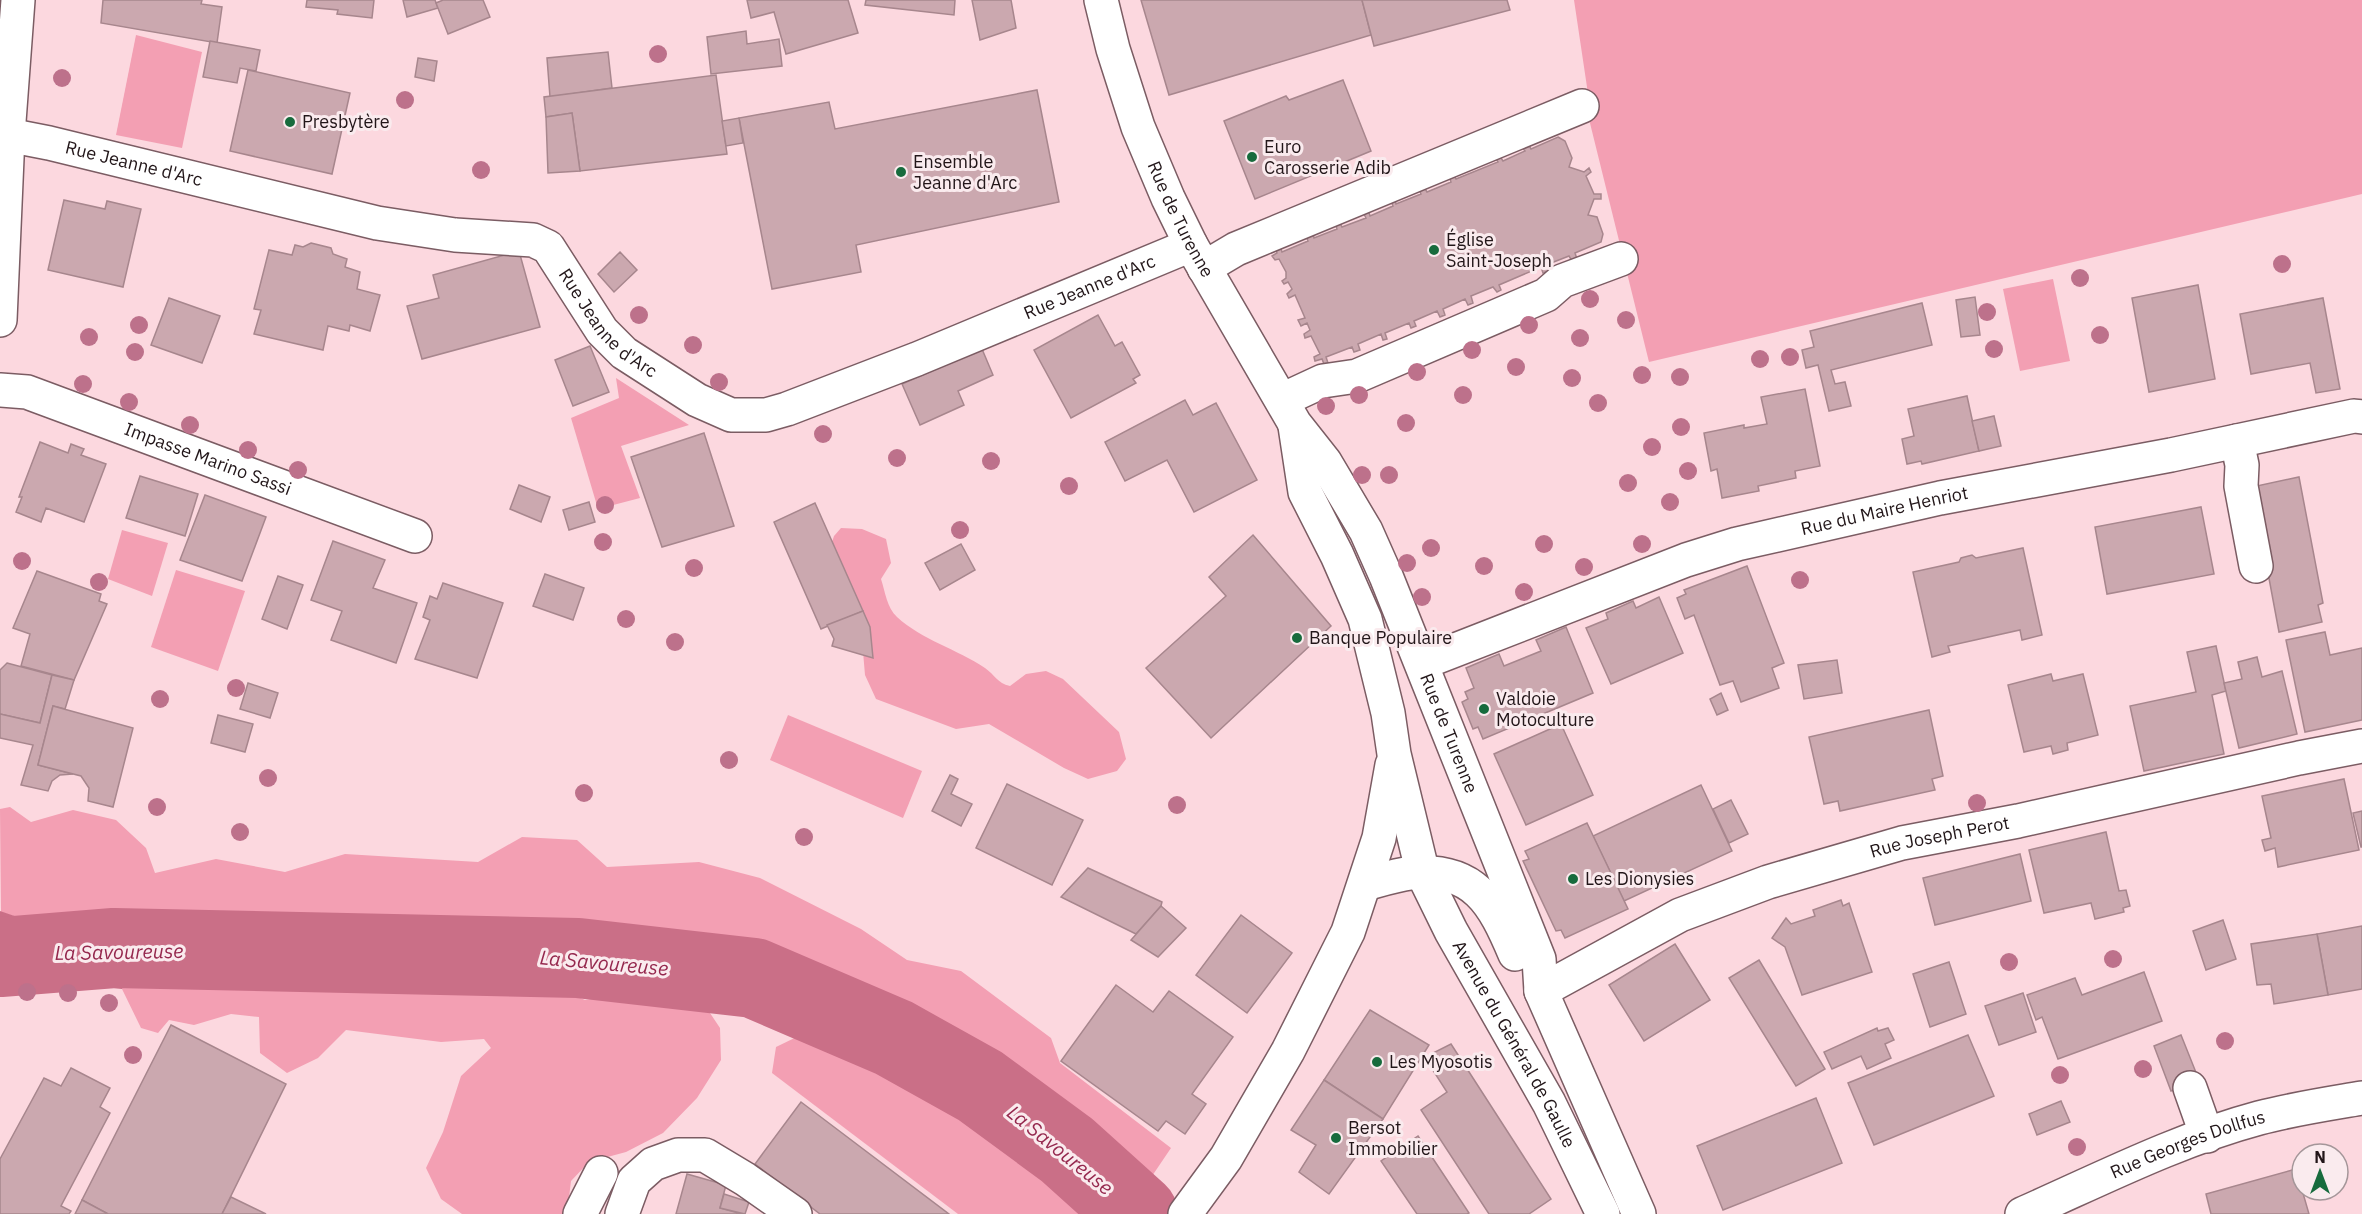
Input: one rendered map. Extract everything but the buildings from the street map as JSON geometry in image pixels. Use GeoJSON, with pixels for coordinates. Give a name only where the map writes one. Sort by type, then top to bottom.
{"type":"FeatureCollection","features":[{"type":"Feature","properties":{"kind":"street"},"geometry":{"type":"LineString","coordinates":[[0,320],[8,135],[18,0]]}},
{"type":"Feature","properties":{"kind":"street","name":"Rue de Turenne"},"geometry":{"type":"LineString","coordinates":[[1101,0],[1113,49],[1138,127],[1168,198],[1198,256],[1288,412],[1325,462],[1366,531],[1422,663],[1539,958],[1541,991]]}},
{"type":"Feature","properties":{"kind":"street","name":"Rue Jeanne d'Arc"},"geometry":{"type":"LineString","coordinates":[[8,135],[50,143],[377,223],[455,235],[533,240],[548,247],[602,331],[624,353],[697,400],[731,415],[766,415],[1198,256],[1236,249],[1582,106]]}},
{"type":"Feature","properties":{"kind":"street"},"geometry":{"type":"LineString","coordinates":[[1288,412],[1323,381],[1357,376],[1546,295],[1562,281],[1621,259]]}},
{"type":"Feature","properties":{"kind":"street","name":"Impasse Marino Sassi"},"geometry":{"type":"LineString","coordinates":[[0,390],[27,392],[415,536]]}},
{"type":"Feature","properties":{"kind":"street","name":"Rue de Turenne"},"geometry":{"type":"LineString","coordinates":[[1288,412],[1305,492],[1337,555],[1365,618],[1389,712],[1394,754]]}},
{"type":"Feature","properties":{"kind":"street","name":"Rue du Maire Henriot"},"geometry":{"type":"LineString","coordinates":[[1422,663],[1686,560],[1737,544],[1940,498],[2354,416],[2362,417]]}},
{"type":"Feature","properties":{"kind":"street"},"geometry":{"type":"LineString","coordinates":[[2237,441],[2242,465],[2241,486],[2256,566]]}},
{"type":"Feature","properties":{"kind":"street","name":"Rue Joseph Perot"},"geometry":{"type":"LineString","coordinates":[[1541,991],[1680,915],[1768,882],[1902,843],[2018,821],[2288,760],[2362,746]]}},
{"type":"Feature","properties":{"kind":"street"},"geometry":{"type":"LineString","coordinates":[[1185,1214],[1226,1158],[1288,1051],[1348,932],[1378,838],[1394,754]]}},
{"type":"Feature","properties":{"kind":"street","name":"Avenue du Général de Gaulle"},"geometry":{"type":"LineString","coordinates":[[1394,754],[1423,874],[1450,931],[1549,1102],[1603,1214]]}},
{"type":"Feature","properties":{"kind":"street"},"geometry":{"type":"LineString","coordinates":[[1365,884],[1411,873],[1463,879],[1475,888],[1499,917],[1522,972],[1541,991]]}},
{"type":"Feature","properties":{"kind":"street","name":"Avenue du Général de Gaulle"},"geometry":{"type":"LineString","coordinates":[[1541,991],[1639,1214]]}},
{"type":"Feature","properties":{"kind":"street"},"geometry":{"type":"LineString","coordinates":[[2190,1088],[2207,1136]]}},
{"type":"Feature","properties":{"kind":"street","name":"Rue Georges Dollfus"},"geometry":{"type":"LineString","coordinates":[[2022,1214],[2207,1136],[2259,1118],[2306,1107],[2362,1098]]}},
{"type":"Feature","properties":{"kind":"street"},"geometry":{"type":"LineString","coordinates":[[622,1214],[634,1181],[653,1164],[678,1155],[705,1155],[795,1214]]}},
{"type":"Feature","properties":{"kind":"street"},"geometry":{"type":"LineString","coordinates":[[580,1214],[601,1173]]}},
{"type":"Feature","properties":{"kind":"shaded area"},"geometry":{"type":"Polygon","coordinates":[[[1574,0],[2362,0],[2362,194],[1649,362],[1588,115],[1587,87],[1574,0]]]}},
{"type":"Feature","properties":{"kind":"shaded area"},"geometry":{"type":"Polygon","coordinates":[[[136,35],[202,52],[182,148],[116,135],[136,35]]]}},
{"type":"Feature","properties":{"kind":"shaded area"},"geometry":{"type":"Polygon","coordinates":[[[2053,279],[2070,361],[2020,371],[2003,289],[2053,279]]]}},
{"type":"Feature","properties":{"kind":"shaded area"},"geometry":{"type":"Polygon","coordinates":[[[616,378],[689,425],[621,446],[640,498],[598,509],[571,418],[619,398],[616,378]]]}},
{"type":"Feature","properties":{"kind":"shaded area"},"geometry":{"type":"Polygon","coordinates":[[[841,528],[862,529],[886,539],[891,563],[881,579],[887,599],[897,617],[917,632],[974,661],[1006,685],[1010,686],[1026,674],[1046,671],[1063,679],[1119,732],[1126,759],[1117,771],[1088,779],[1064,768],[989,724],[956,729],[876,699],[865,675],[862,640],[828,554],[834,536],[841,528]]]}},
{"type":"Feature","properties":{"kind":"shaded area"},"geometry":{"type":"Polygon","coordinates":[[[122,530],[168,543],[152,596],[108,579],[122,530]]]}},
{"type":"Feature","properties":{"kind":"shaded area"},"geometry":{"type":"Polygon","coordinates":[[[176,570],[245,591],[218,671],[151,647],[176,570]]]}},
{"type":"Feature","properties":{"kind":"shaded area"},"geometry":{"type":"Polygon","coordinates":[[[788,715],[922,771],[903,818],[770,760],[788,715]]]}},
{"type":"Feature","properties":{"kind":"shaded area"},"geometry":{"type":"Polygon","coordinates":[[[10,807],[31,822],[73,810],[116,820],[146,848],[155,873],[216,859],[285,872],[345,854],[478,862],[522,837],[577,840],[607,867],[699,862],[760,878],[861,929],[907,960],[961,971],[1051,1038],[1060,1063],[1171,1148],[1148,1182],[1119,1169],[1094,1137],[1055,1097],[1005,1072],[923,1019],[892,1015],[832,995],[805,970],[774,954],[702,959],[656,942],[602,954],[516,945],[443,971],[471,973],[512,983],[547,983],[585,1000],[641,991],[706,1007],[720,1028],[721,1060],[697,1098],[663,1133],[626,1152],[589,1162],[571,1181],[567,1214],[462,1214],[441,1199],[426,1168],[443,1132],[461,1076],[491,1048],[484,1039],[441,1042],[346,1030],[318,1058],[287,1073],[260,1053],[259,1017],[231,1014],[194,1025],[169,1020],[158,1033],[141,1028],[122,989],[141,961],[188,946],[156,926],[35,923],[1,912],[0,809],[10,807]],[[221,956],[224,970],[251,986],[283,979],[323,964],[221,956]]]}},
{"type":"Feature","properties":{"kind":"shaded area"},"geometry":{"type":"Polygon","coordinates":[[[811,1030],[873,1047],[942,1089],[1007,1135],[1089,1214],[958,1214],[772,1073],[776,1047],[811,1030]]]}},
{"type":"Feature","properties":{"kind":"water"},"geometry":{"type":"Polygon","coordinates":[[[0,911],[35,923],[156,926],[189,946],[141,961],[122,989],[98,986],[0,984],[0,911]]]}},
{"type":"Feature","properties":{"kind":"waterway","name":"La Savoureuse"},"geometry":{"type":"LineString","coordinates":[[0,957],[114,948],[578,958],[754,978],[894,1038],[980,1086],[1067,1150],[1138,1214]]}},
{"type":"Feature","properties":{"kind":"place","name":"Presbytère"},"geometry":{"type":"Point","coordinates":[290,122]}},
{"type":"Feature","properties":{"kind":"place","name":"Euro Carosserie Adib"},"geometry":{"type":"Point","coordinates":[1252,157]}},
{"type":"Feature","properties":{"kind":"place","name":"Ensemble Jeanne d'Arc"},"geometry":{"type":"Point","coordinates":[901,172]}},
{"type":"Feature","properties":{"kind":"place","name":"Église Saint-Joseph"},"geometry":{"type":"Point","coordinates":[1434,250]}},
{"type":"Feature","properties":{"kind":"place","name":"Banque Populaire"},"geometry":{"type":"Point","coordinates":[1297,638]}},
{"type":"Feature","properties":{"kind":"place","name":"Valdoie Motoculture"},"geometry":{"type":"Point","coordinates":[1484,709]}},
{"type":"Feature","properties":{"kind":"place","name":"Les Dionysies"},"geometry":{"type":"Point","coordinates":[1573,879]}},
{"type":"Feature","properties":{"kind":"place","name":"Les Myosotis"},"geometry":{"type":"Point","coordinates":[1377,1062]}},
{"type":"Feature","properties":{"kind":"place","name":"Bersot Immobilier"},"geometry":{"type":"Point","coordinates":[1336,1138]}}]}
